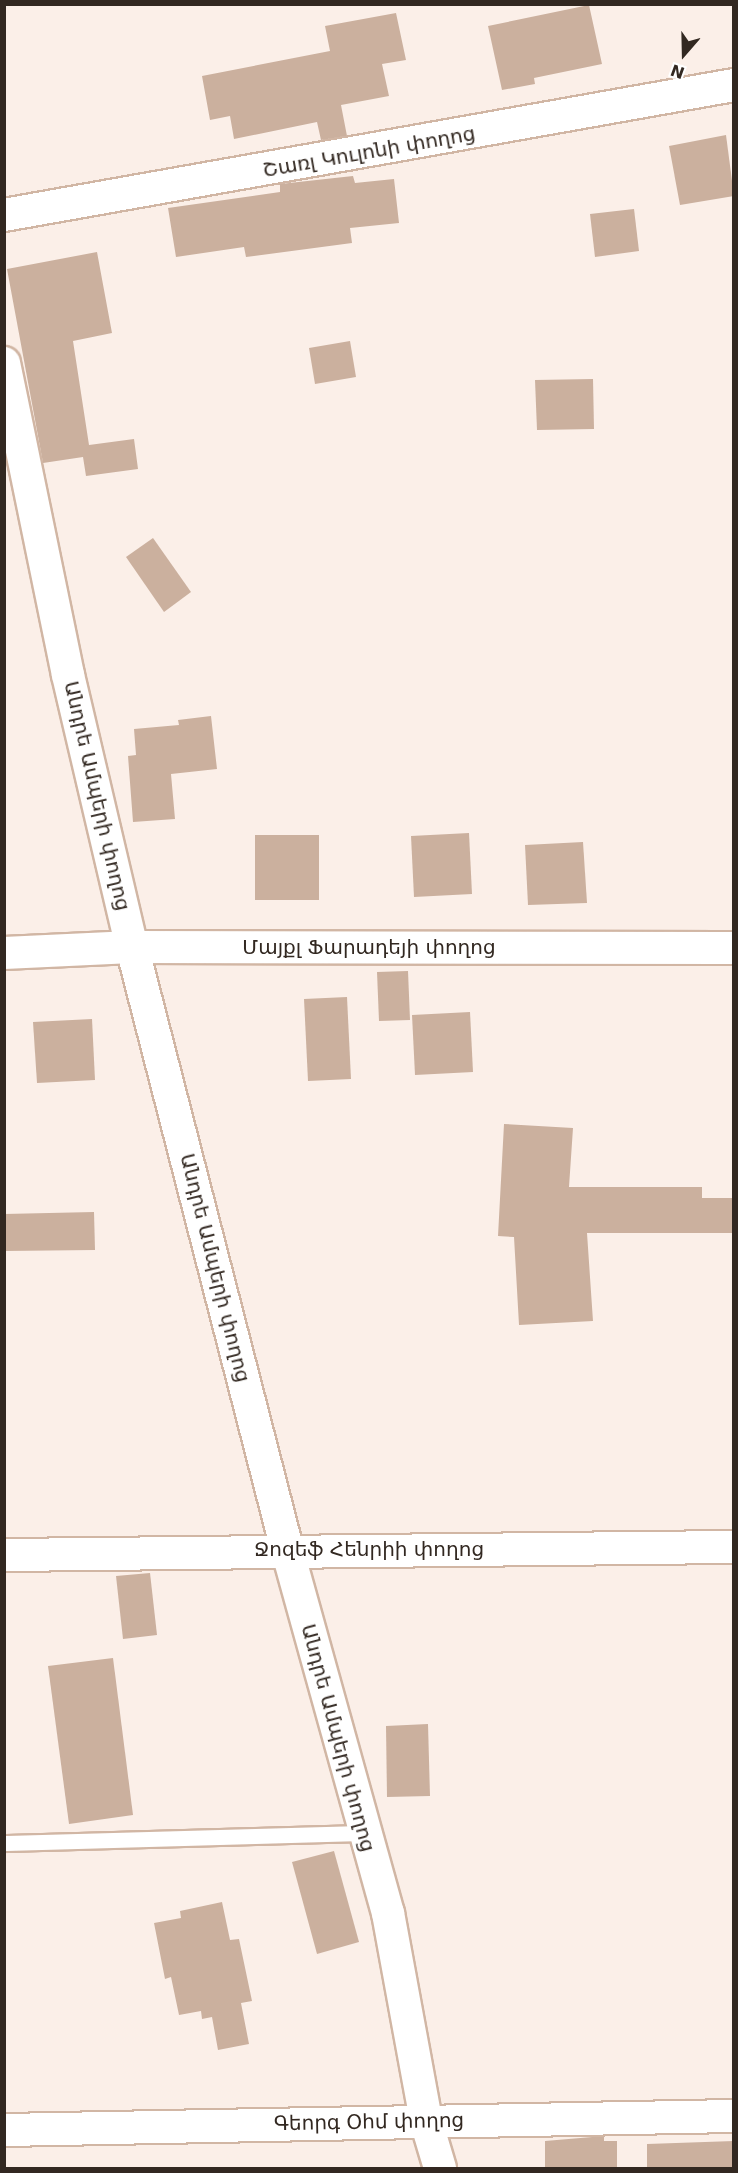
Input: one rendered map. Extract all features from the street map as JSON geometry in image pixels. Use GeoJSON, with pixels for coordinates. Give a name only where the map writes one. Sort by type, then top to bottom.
{"type":"FeatureCollection","features":[{"type":"Feature","properties":{"kind":"street","name":"Շառլ Կուլոնի փողոց"},"geometry":{"type":"LineString","coordinates":[[4,215],[734,85]]}},
{"type":"Feature","properties":{"kind":"street","name":"Անդրե Ամպերի փողոց"},"geometry":{"type":"LineString","coordinates":[[4,363],[68,675],[132,946],[287,1549],[363,1833],[388,1913],[426,2121],[440,2169]]}},
{"type":"Feature","properties":{"kind":"street","name":"Մայքլ Ֆարադեյի փողոց"},"geometry":{"type":"LineString","coordinates":[[4,953],[132,946],[734,948]]}},
{"type":"Feature","properties":{"kind":"street","name":"Ջոզեֆ Հենրիի փողոց"},"geometry":{"type":"LineString","coordinates":[[4,1555],[287,1549],[734,1547]]}},
{"type":"Feature","properties":{"kind":"street","name":"Գեորգ Օհմ փողոց"},"geometry":{"type":"LineString","coordinates":[[4,2130],[734,2116]]}},
{"type":"Feature","properties":{"kind":"lane"},"geometry":{"type":"LineString","coordinates":[[4,1843],[363,1833]]}},
{"type":"Feature","properties":{"kind":"building"},"geometry":{"type":"Polygon","coordinates":[[[589,5],[602,64],[534,78],[535,84],[502,90],[488,26],[589,5]]]}},
{"type":"Feature","properties":{"kind":"building"},"geometry":{"type":"Polygon","coordinates":[[[396,13],[406,60],[382,64],[389,96],[341,105],[347,136],[321,140],[317,122],[234,139],[230,116],[210,120],[202,76],[330,51],[325,26],[396,13]]]}},
{"type":"Feature","properties":{"kind":"building"},"geometry":{"type":"Polygon","coordinates":[[[726,135],[734,196],[680,205],[669,146],[726,135]]]}},
{"type":"Feature","properties":{"kind":"building"},"geometry":{"type":"Polygon","coordinates":[[[353,176],[355,183],[394,179],[399,223],[350,228],[352,243],[246,257],[244,247],[176,257],[168,208],[280,192],[280,184],[353,176]]]}},
{"type":"Feature","properties":{"kind":"building"},"geometry":{"type":"Polygon","coordinates":[[[634,209],[639,251],[595,257],[590,214],[634,209]]]}},
{"type":"Feature","properties":{"kind":"building"},"geometry":{"type":"Polygon","coordinates":[[[97,252],[112,333],[73,341],[89,445],[134,439],[138,469],[86,476],[83,457],[43,463],[7,269],[97,252]]]}},
{"type":"Feature","properties":{"kind":"building"},"geometry":{"type":"Polygon","coordinates":[[[350,341],[356,377],[315,384],[309,348],[350,341]]]}},
{"type":"Feature","properties":{"kind":"building"},"geometry":{"type":"Polygon","coordinates":[[[593,379],[594,429],[537,430],[535,380],[593,379]]]}},
{"type":"Feature","properties":{"kind":"building"},"geometry":{"type":"Polygon","coordinates":[[[153,538],[191,592],[164,612],[126,557],[153,538]]]}},
{"type":"Feature","properties":{"kind":"building"},"geometry":{"type":"Polygon","coordinates":[[[211,716],[217,769],[171,774],[175,819],[133,822],[128,756],[136,755],[134,729],[179,725],[178,720],[211,716]]]}},
{"type":"Feature","properties":{"kind":"building"},"geometry":{"type":"Polygon","coordinates":[[[469,833],[472,894],[414,897],[411,836],[469,833]]]}},
{"type":"Feature","properties":{"kind":"building"},"geometry":{"type":"Polygon","coordinates":[[[255,835],[319,835],[319,900],[255,900],[255,835]]]}},
{"type":"Feature","properties":{"kind":"building"},"geometry":{"type":"Polygon","coordinates":[[[583,842],[587,903],[528,905],[525,845],[583,842]]]}},
{"type":"Feature","properties":{"kind":"building"},"geometry":{"type":"Polygon","coordinates":[[[408,971],[410,1020],[379,1021],[377,972],[408,971]]]}},
{"type":"Feature","properties":{"kind":"building"},"geometry":{"type":"Polygon","coordinates":[[[347,997],[351,1079],[308,1081],[304,999],[347,997]]]}},
{"type":"Feature","properties":{"kind":"building"},"geometry":{"type":"Polygon","coordinates":[[[470,1012],[473,1072],[415,1075],[412,1015],[470,1012]]]}},
{"type":"Feature","properties":{"kind":"building"},"geometry":{"type":"Polygon","coordinates":[[[92,1019],[95,1080],[37,1083],[33,1022],[92,1019]]]}},
{"type":"Feature","properties":{"kind":"building"},"geometry":{"type":"Polygon","coordinates":[[[504,1124],[573,1128],[569,1187],[702,1187],[702,1198],[734,1198],[734,1233],[587,1233],[593,1321],[519,1325],[514,1237],[498,1236],[504,1124]]]}},
{"type":"Feature","properties":{"kind":"building"},"geometry":{"type":"Polygon","coordinates":[[[94,1212],[95,1250],[4,1251],[4,1214],[94,1212]]]}},
{"type":"Feature","properties":{"kind":"building"},"geometry":{"type":"Polygon","coordinates":[[[150,1573],[157,1635],[123,1639],[116,1576],[150,1573]]]}},
{"type":"Feature","properties":{"kind":"building"},"geometry":{"type":"Polygon","coordinates":[[[113,1658],[133,1815],[69,1824],[48,1666],[113,1658]]]}},
{"type":"Feature","properties":{"kind":"building"},"geometry":{"type":"Polygon","coordinates":[[[428,1724],[430,1796],[387,1797],[386,1726],[428,1724]]]}},
{"type":"Feature","properties":{"kind":"building"},"geometry":{"type":"Polygon","coordinates":[[[334,1851],[359,1942],[317,1954],[292,1862],[334,1851]]]}},
{"type":"Feature","properties":{"kind":"building"},"geometry":{"type":"Polygon","coordinates":[[[222,1902],[230,1940],[239,1939],[252,2001],[241,2003],[249,2044],[218,2050],[212,2017],[202,2019],[201,2011],[179,2015],[171,1977],[165,1979],[154,1923],[181,1918],[180,1911],[222,1902]]]}},
{"type":"Feature","properties":{"kind":"building"},"geometry":{"type":"Polygon","coordinates":[[[604,2136],[604,2141],[617,2141],[617,2169],[545,2169],[545,2141],[604,2136]]]}},
{"type":"Feature","properties":{"kind":"building"},"geometry":{"type":"Polygon","coordinates":[[[734,2141],[734,2169],[647,2169],[647,2144],[734,2141]]]}}]}
